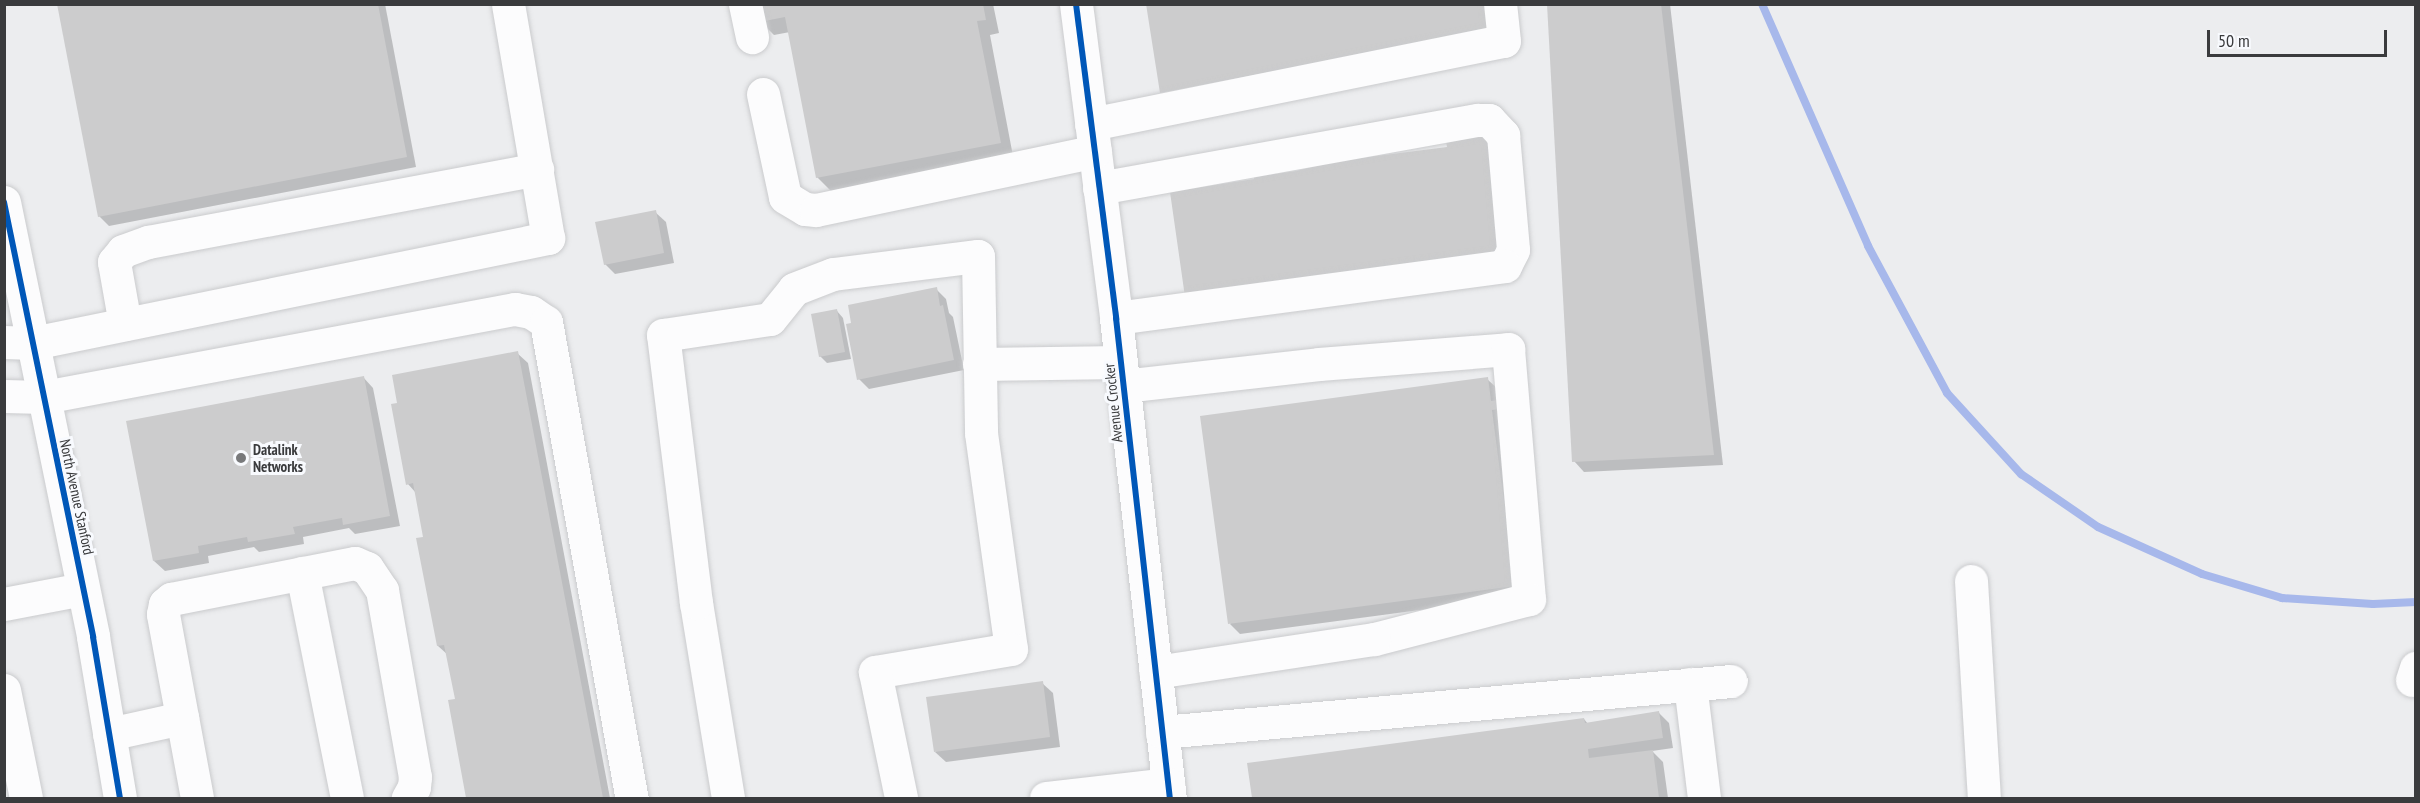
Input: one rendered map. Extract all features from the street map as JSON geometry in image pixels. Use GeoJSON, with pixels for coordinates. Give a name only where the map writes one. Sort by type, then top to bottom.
{"type":"FeatureCollection","features":[{"type":"Feature","properties":{"kind":"street"},"geometry":{"type":"LineString","coordinates":[[19,342],[125,324],[548,238],[508,4]]}},
{"type":"Feature","properties":{"kind":"street"},"geometry":{"type":"LineString","coordinates":[[745,4],[752,37]]}},
{"type":"Feature","properties":{"kind":"street","name":"Avenue Crocker"},"geometry":{"type":"LineString","coordinates":[[1077,4],[1116,318],[1169,791]]}},
{"type":"Feature","properties":{"kind":"street"},"geometry":{"type":"LineString","coordinates":[[763,94],[785,197],[806,209],[816,210],[1093,138],[1504,41],[1500,4]]}},
{"type":"Feature","properties":{"kind":"street"},"geometry":{"type":"LineString","coordinates":[[1099,188],[1478,120],[1489,120],[1503,135],[1513,250],[1505,266],[1116,318]]}},
{"type":"Feature","properties":{"kind":"street"},"geometry":{"type":"LineString","coordinates":[[125,324],[114,262],[123,251],[148,242],[537,169]]}},
{"type":"Feature","properties":{"kind":"street","name":"North Avenue Stanford"},"geometry":{"type":"LineString","coordinates":[[4,202],[19,342],[44,397],[83,589],[120,798]]}},
{"type":"Feature","properties":{"kind":"street"},"geometry":{"type":"LineString","coordinates":[[728,798],[696,603],[663,335],[770,319],[794,289],[833,274],[978,256],[981,433],[1011,650],[875,672],[902,798]]}},
{"type":"Feature","properties":{"kind":"street"},"geometry":{"type":"LineString","coordinates":[[4,396],[44,397],[515,309],[531,312],[546,321],[632,798]]}},
{"type":"Feature","properties":{"kind":"street"},"geometry":{"type":"LineString","coordinates":[[979,364],[1122,374],[1319,364],[1508,349],[1529,599],[1374,639],[1155,672]]}},
{"type":"Feature","properties":{"kind":"street"},"geometry":{"type":"LineString","coordinates":[[197,798],[163,614],[165,604],[171,599],[355,563],[367,567],[377,579],[382,590],[415,777],[414,787],[408,798]]}},
{"type":"Feature","properties":{"kind":"street"},"geometry":{"type":"LineString","coordinates":[[302,573],[347,798]]}},
{"type":"Feature","properties":{"kind":"street"},"geometry":{"type":"LineString","coordinates":[[1971,581],[1984,798]]}},
{"type":"Feature","properties":{"kind":"street"},"geometry":{"type":"LineString","coordinates":[[4,604],[83,589]]}},
{"type":"Feature","properties":{"kind":"street"},"geometry":{"type":"LineString","coordinates":[[1162,732],[1731,681]]}},
{"type":"Feature","properties":{"kind":"street"},"geometry":{"type":"LineString","coordinates":[[1690,684],[1704,798]]}},
{"type":"Feature","properties":{"kind":"street"},"geometry":{"type":"LineString","coordinates":[[4,690],[26,798]]}},
{"type":"Feature","properties":{"kind":"street"},"geometry":{"type":"LineString","coordinates":[[109,734],[182,718]]}},
{"type":"Feature","properties":{"kind":"street"},"geometry":{"type":"LineString","coordinates":[[1046,798],[1169,791]]}},
{"type":"Feature","properties":{"kind":"building"},"geometry":{"type":"Polygon","coordinates":[[[57,4],[378,4],[407,157],[98,217],[57,4]]]}},
{"type":"Feature","properties":{"kind":"building"},"geometry":{"type":"Polygon","coordinates":[[[756,4],[983,4],[986,20],[977,21],[1001,143],[816,178],[785,17],[759,22],[756,4]]]}},
{"type":"Feature","properties":{"kind":"building"},"geometry":{"type":"Polygon","coordinates":[[[1146,4],[1491,4],[1495,29],[1160,93],[1146,4]]]}},
{"type":"Feature","properties":{"kind":"building"},"geometry":{"type":"Polygon","coordinates":[[[1547,4],[1661,4],[1714,455],[1572,462],[1547,4]]]}},
{"type":"Feature","properties":{"kind":"building"},"geometry":{"type":"Polygon","coordinates":[[[1491,135],[1507,253],[1185,297],[1170,192],[1254,179],[1254,177],[1296,171],[1337,161],[1447,147],[1446,141],[1491,135]]]}},
{"type":"Feature","properties":{"kind":"building"},"geometry":{"type":"Polygon","coordinates":[[[656,210],[664,253],[604,265],[595,222],[656,210]]]}},
{"type":"Feature","properties":{"kind":"building"},"geometry":{"type":"Polygon","coordinates":[[[937,287],[954,360],[857,380],[846,324],[851,323],[848,305],[937,287]]]}},
{"type":"Feature","properties":{"kind":"building"},"geometry":{"type":"Polygon","coordinates":[[[837,309],[845,352],[819,357],[811,314],[837,309]]]}},
{"type":"Feature","properties":{"kind":"building"},"geometry":{"type":"Polygon","coordinates":[[[518,351],[603,798],[466,798],[448,700],[455,699],[444,645],[437,646],[416,538],[423,537],[413,483],[406,485],[391,404],[397,403],[392,375],[518,351]]]}},
{"type":"Feature","properties":{"kind":"building"},"geometry":{"type":"Polygon","coordinates":[[[364,376],[390,516],[343,525],[342,518],[293,527],[295,534],[248,542],[247,537],[198,546],[199,553],[153,561],[126,421],[364,376]]]}},
{"type":"Feature","properties":{"kind":"building"},"geometry":{"type":"Polygon","coordinates":[[[1488,377],[1491,401],[1498,400],[1500,409],[1492,410],[1515,586],[1228,624],[1200,416],[1488,377]]]}},
{"type":"Feature","properties":{"kind":"building"},"geometry":{"type":"Polygon","coordinates":[[[1043,681],[1050,737],[934,752],[926,697],[1043,681]]]}},
{"type":"Feature","properties":{"kind":"building"},"geometry":{"type":"Polygon","coordinates":[[[1659,711],[1663,738],[1588,749],[1589,758],[1653,750],[1659,798],[1252,798],[1247,763],[1584,718],[1585,723],[1659,711]]]}},
{"type":"Feature","properties":{"kind":"waterway"},"geometry":{"type":"LineString","coordinates":[[1762,4],[1868,246],[1947,393],[2021,474],[2098,527],[2202,574],[2282,598],[2373,604],[2416,602]]}},
{"type":"Feature","properties":{"kind":"cycle path"},"geometry":{"type":"LineString","coordinates":[[1076,4],[1116,318],[1170,798]]}},
{"type":"Feature","properties":{"kind":"cycle path"},"geometry":{"type":"LineString","coordinates":[[4,202],[93,637],[120,798]]}},
{"type":"Feature","properties":{"kind":"place","name":"Datalink Networks"},"geometry":{"type":"Point","coordinates":[241,458]}}]}
